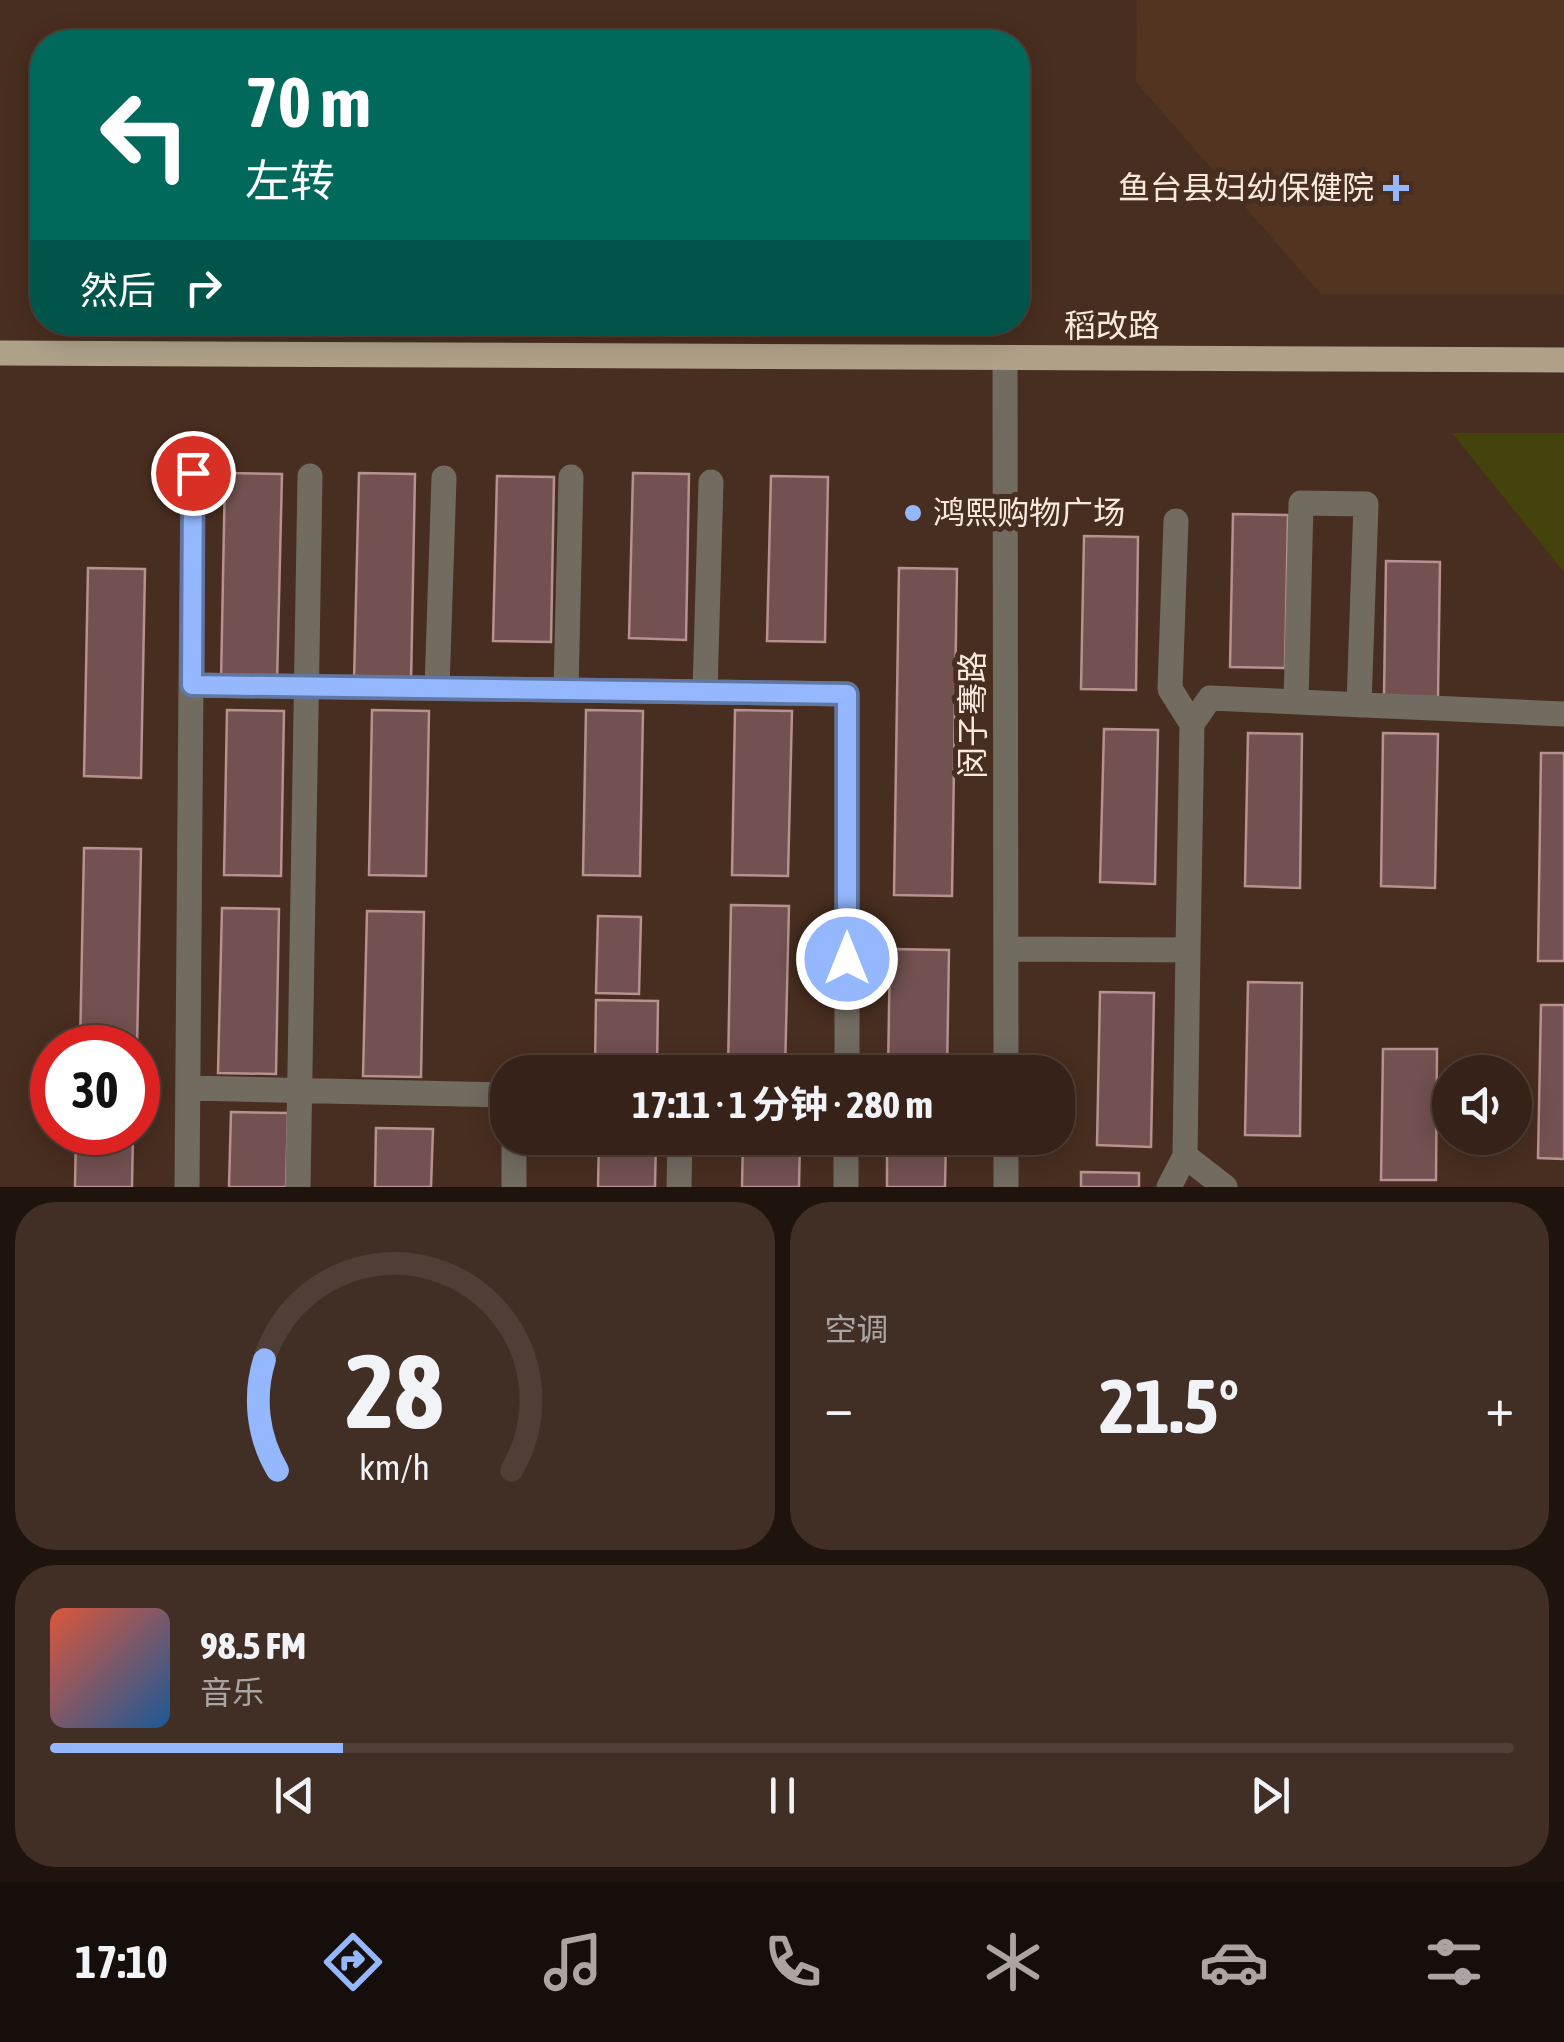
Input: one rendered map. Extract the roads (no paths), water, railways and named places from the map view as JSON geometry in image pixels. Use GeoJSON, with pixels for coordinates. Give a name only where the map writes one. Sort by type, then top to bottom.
{"type":"FeatureCollection","features":[{"type":"Feature","properties":{"kind":"main road","name":"稻改路"},"geometry":{"type":"LineString","coordinates":[[0,353],[1564,360]]}},
{"type":"Feature","properties":{"kind":"street","name":"闵子骞路"},"geometry":{"type":"LineString","coordinates":[[1005,358],[1006,1055]]}},
{"type":"Feature","properties":{"kind":"street"},"geometry":{"type":"LineString","coordinates":[[187,1187],[193,473]]}},
{"type":"Feature","properties":{"kind":"street"},"geometry":{"type":"LineString","coordinates":[[298,1187],[310,476]]}},
{"type":"Feature","properties":{"kind":"street"},"geometry":{"type":"LineString","coordinates":[[566,690],[572,477]]}},
{"type":"Feature","properties":{"kind":"street"},"geometry":{"type":"LineString","coordinates":[[437,688],[444,478]]}},
{"type":"Feature","properties":{"kind":"street"},"geometry":{"type":"LineString","coordinates":[[706,692],[711,482]]}},
{"type":"Feature","properties":{"kind":"street"},"geometry":{"type":"LineString","coordinates":[[1296,702],[1301,504],[1366,504],[1359,705]]}},
{"type":"Feature","properties":{"kind":"street"},"geometry":{"type":"LineString","coordinates":[[1176,521],[1170,690],[1192,724]]}},
{"type":"Feature","properties":{"kind":"street"},"geometry":{"type":"LineString","coordinates":[[192,685],[847,694],[847,1055]]}},
{"type":"Feature","properties":{"kind":"street"},"geometry":{"type":"LineString","coordinates":[[1168,1187],[1185,1156],[1192,724],[1210,698],[1564,714]]}},
{"type":"Feature","properties":{"kind":"street"},"geometry":{"type":"LineString","coordinates":[[1006,949],[1188,950]]}},
{"type":"Feature","properties":{"kind":"street"},"geometry":{"type":"LineString","coordinates":[[188,1088],[490,1095]]}},
{"type":"Feature","properties":{"kind":"street"},"geometry":{"type":"LineString","coordinates":[[514,1155],[514,1187]]}},
{"type":"Feature","properties":{"kind":"street"},"geometry":{"type":"LineString","coordinates":[[680,1155],[680,1187]]}},
{"type":"Feature","properties":{"kind":"street"},"geometry":{"type":"LineString","coordinates":[[846,1155],[846,1187]]}},
{"type":"Feature","properties":{"kind":"street"},"geometry":{"type":"LineString","coordinates":[[1006,1155],[1006,1187]]}},
{"type":"Feature","properties":{"kind":"street"},"geometry":{"type":"LineString","coordinates":[[1185,1156],[1225,1187]]}},
{"type":"Feature","properties":{"kind":"place","name":"鱼台县妇幼保健院"},"geometry":{"type":"Point","coordinates":[1396,188]}},
{"type":"Feature","properties":{"kind":"place","name":"鸿熙购物广场"},"geometry":{"type":"Point","coordinates":[913,513]}}]}
